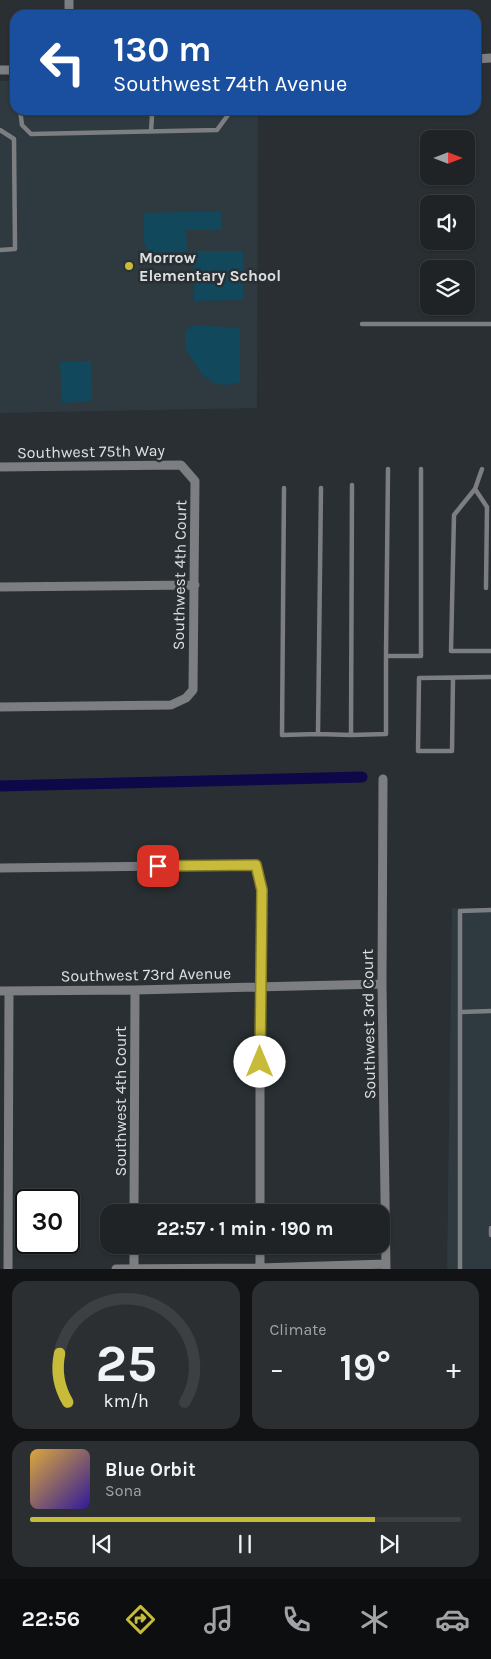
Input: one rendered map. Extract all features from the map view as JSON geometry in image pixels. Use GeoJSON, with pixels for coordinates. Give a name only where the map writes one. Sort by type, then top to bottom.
{"type":"FeatureCollection","features":[{"type":"Feature","properties":{"kind":"street","name":"Southwest 75th Way"},"geometry":{"type":"LineString","coordinates":[[0,467],[182,465]]}},
{"type":"Feature","properties":{"kind":"street","name":"Southwest 4th Court"},"geometry":{"type":"LineString","coordinates":[[0,707],[171,705],[186,698],[192,690],[195,481],[182,465]]}},
{"type":"Feature","properties":{"kind":"street"},"geometry":{"type":"LineString","coordinates":[[0,587],[195,585]]}},
{"type":"Feature","properties":{"kind":"street","name":"Southwest 3rd Court"},"geometry":{"type":"LineString","coordinates":[[383,779],[382,984],[386,1267]]}},
{"type":"Feature","properties":{"kind":"street"},"geometry":{"type":"LineString","coordinates":[[0,868],[256,865],[262,890],[260,1204]]}},
{"type":"Feature","properties":{"kind":"street","name":"Southwest 73rd Avenue"},"geometry":{"type":"LineString","coordinates":[[4,990],[135,990],[382,984]]}},
{"type":"Feature","properties":{"kind":"street"},"geometry":{"type":"LineString","coordinates":[[4,990],[4,1144],[8,1269]]}},
{"type":"Feature","properties":{"kind":"street","name":"Southwest 4th Court"},"geometry":{"type":"LineString","coordinates":[[134,1204],[135,990]]}},
{"type":"Feature","properties":{"kind":"street"},"geometry":{"type":"LineString","coordinates":[[134,1254],[134,1269]]}},
{"type":"Feature","properties":{"kind":"street"},"geometry":{"type":"LineString","coordinates":[[260,1254],[260,1268]]}},
{"type":"Feature","properties":{"kind":"street"},"geometry":{"type":"LineString","coordinates":[[116,1269],[386,1267]]}},
{"type":"Feature","properties":{"kind":"lane"},"geometry":{"type":"LineString","coordinates":[[21,115],[22,125],[31,134],[217,130],[228,115]]}},
{"type":"Feature","properties":{"kind":"lane"},"geometry":{"type":"LineString","coordinates":[[151,115],[151,131]]}},
{"type":"Feature","properties":{"kind":"lane"},"geometry":{"type":"LineString","coordinates":[[0,130],[14,139],[15,249],[0,250]]}},
{"type":"Feature","properties":{"kind":"lane"},"geometry":{"type":"LineString","coordinates":[[362,324],[491,324]]}},
{"type":"Feature","properties":{"kind":"lane"},"geometry":{"type":"LineString","coordinates":[[284,488],[282,735],[386,734],[388,469]]}},
{"type":"Feature","properties":{"kind":"lane"},"geometry":{"type":"LineString","coordinates":[[386,656],[421,656],[421,469]]}},
{"type":"Feature","properties":{"kind":"lane"},"geometry":{"type":"LineString","coordinates":[[482,469],[475,488],[454,515],[451,651],[491,650]]}},
{"type":"Feature","properties":{"kind":"lane"},"geometry":{"type":"LineString","coordinates":[[351,735],[352,485]]}},
{"type":"Feature","properties":{"kind":"lane"},"geometry":{"type":"LineString","coordinates":[[318,734],[320,488]]}},
{"type":"Feature","properties":{"kind":"lane"},"geometry":{"type":"LineString","coordinates":[[475,488],[487,507],[486,588]]}},
{"type":"Feature","properties":{"kind":"lane"},"geometry":{"type":"LineString","coordinates":[[453,678],[452,750],[418,752],[419,678],[491,677]]}},
{"type":"Feature","properties":{"kind":"lane"},"geometry":{"type":"LineString","coordinates":[[460,1269],[460,911],[491,910]]}},
{"type":"Feature","properties":{"kind":"lane"},"geometry":{"type":"LineString","coordinates":[[461,1012],[491,1011]]}},
{"type":"Feature","properties":{"kind":"lane"},"geometry":{"type":"LineString","coordinates":[[491,1228],[491,1235]]}},
{"type":"Feature","properties":{"kind":"shaded area","name":"Morrow Elementary School"},"geometry":{"type":"Polygon","coordinates":[[[0,81],[10,81],[10,115],[258,115],[257,408],[0,413],[0,81]]]}},
{"type":"Feature","properties":{"kind":"shaded area"},"geometry":{"type":"Polygon","coordinates":[[[221,211],[222,230],[186,230],[187,252],[149,253],[144,243],[143,213],[221,211]]]}},
{"type":"Feature","properties":{"kind":"shaded area"},"geometry":{"type":"Polygon","coordinates":[[[194,251],[243,251],[243,300],[194,301],[194,251]]]}},
{"type":"Feature","properties":{"kind":"shaded area"},"geometry":{"type":"Polygon","coordinates":[[[193,325],[240,328],[240,382],[228,385],[216,384],[202,375],[185,348],[185,331],[193,325]]]}},
{"type":"Feature","properties":{"kind":"shaded area"},"geometry":{"type":"Polygon","coordinates":[[[91,361],[92,401],[62,403],[60,362],[91,361]]]}},
{"type":"Feature","properties":{"kind":"shaded area"},"geometry":{"type":"Polygon","coordinates":[[[452,908],[491,909],[491,1269],[447,1269],[452,908]]]}},
{"type":"Feature","properties":{"kind":"waterway"},"geometry":{"type":"LineString","coordinates":[[0,786],[362,777]]}},
{"type":"Feature","properties":{"kind":"place","name":"Morrow Elementary School"},"geometry":{"type":"Point","coordinates":[129,266]}},
{"type":"Feature","properties":{"kind":"route"},"geometry":{"type":"LineString","coordinates":[[158,866],[256,865],[262,890],[260,1062]]}}]}
